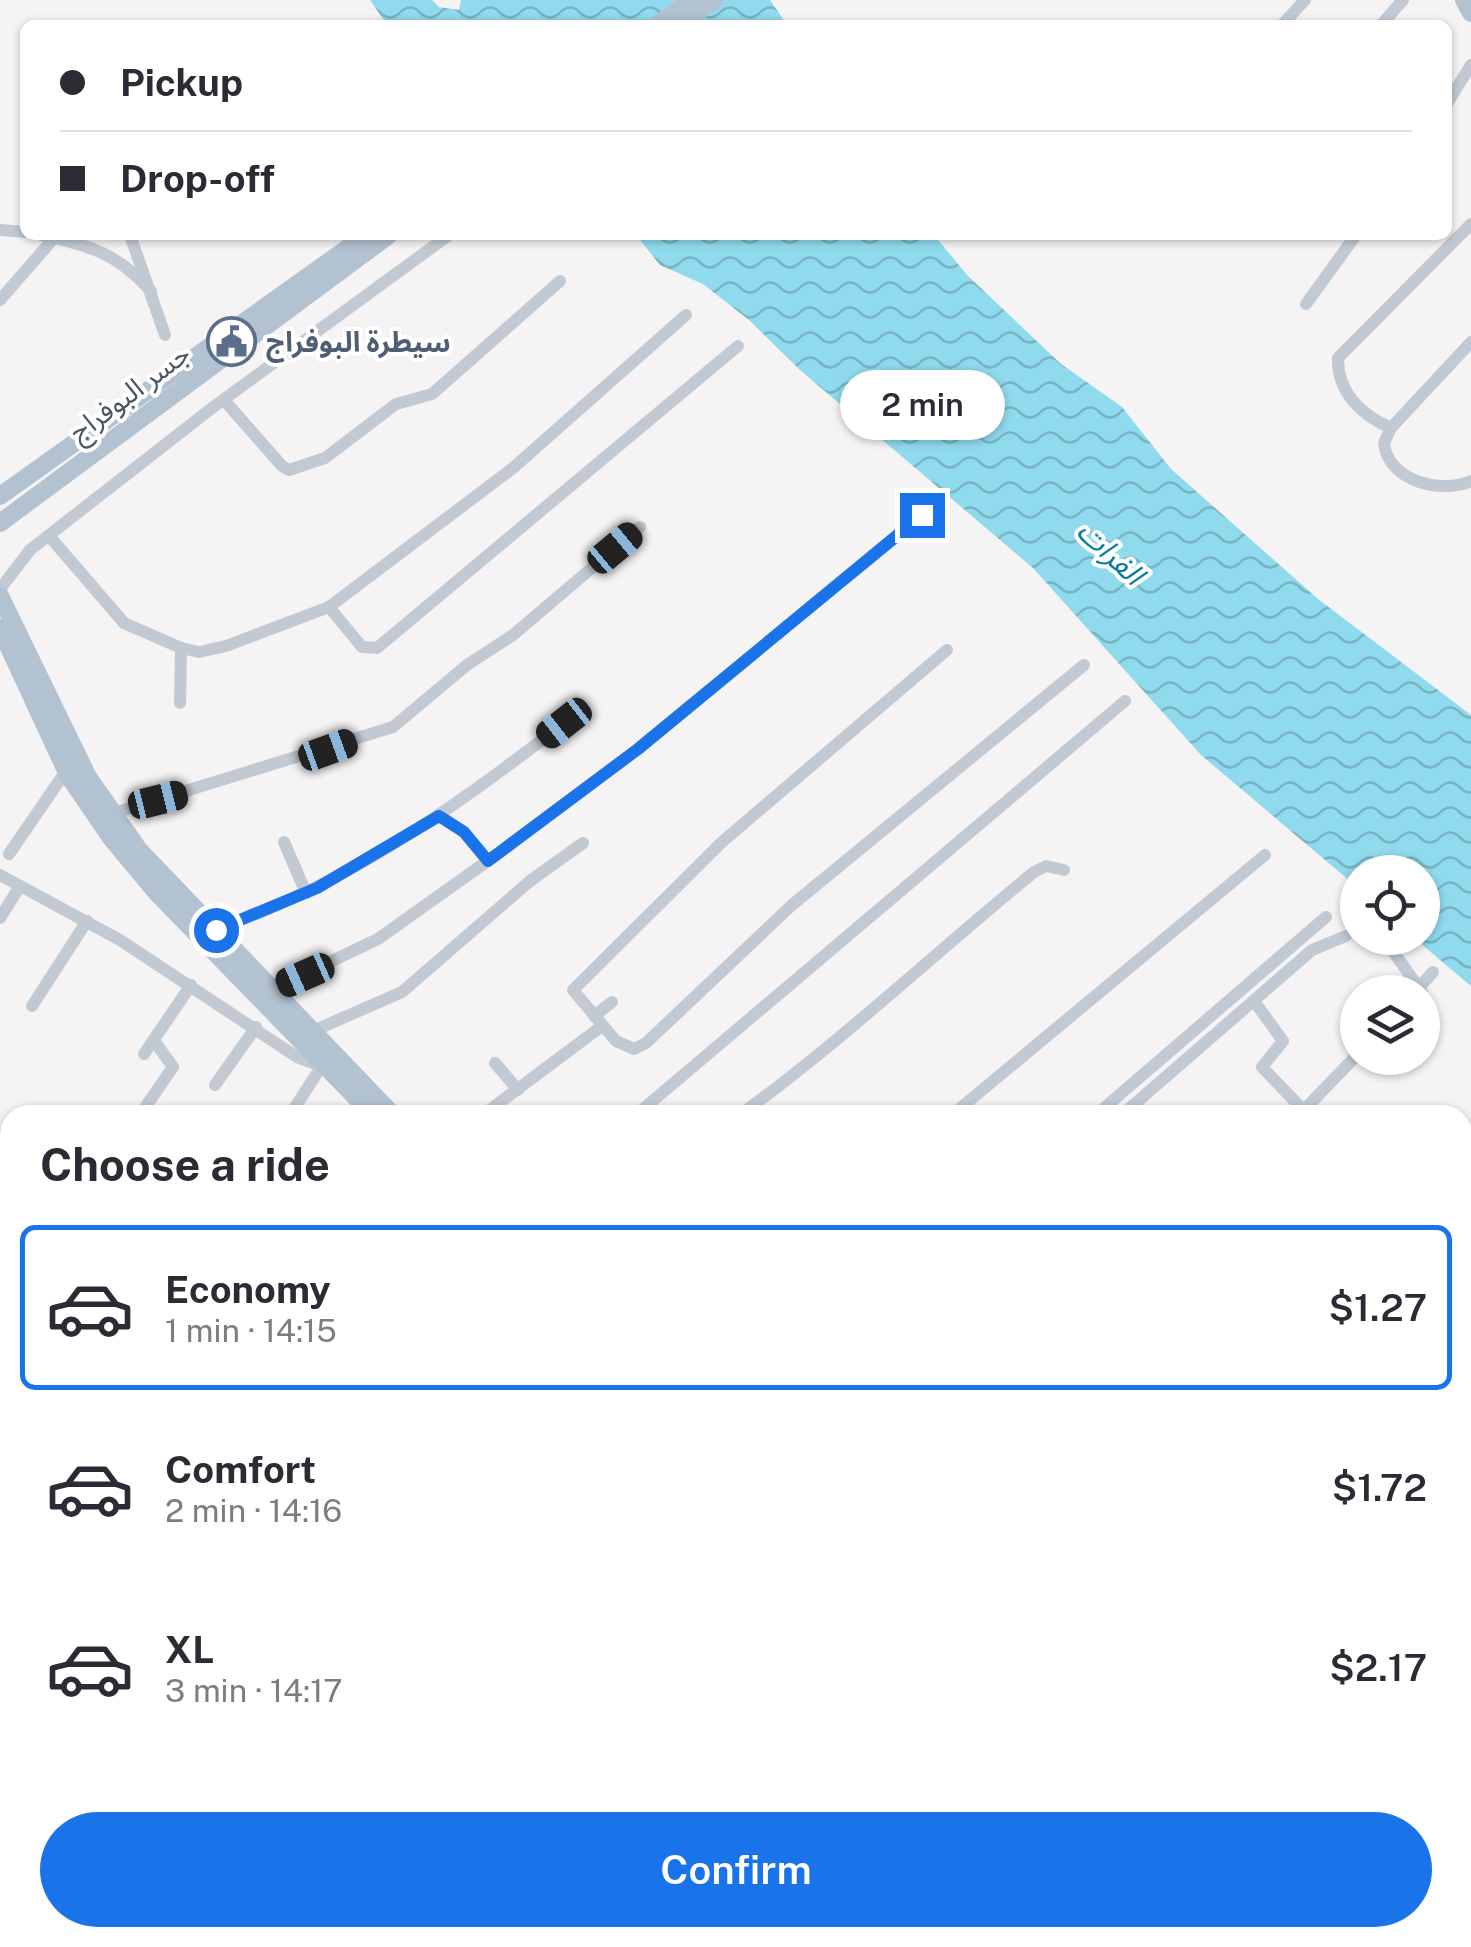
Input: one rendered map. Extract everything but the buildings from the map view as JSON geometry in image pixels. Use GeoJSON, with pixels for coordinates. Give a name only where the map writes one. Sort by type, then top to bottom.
{"type":"FeatureCollection","features":[{"type":"Feature","properties":{"kind":"main road"},"geometry":{"type":"LineString","coordinates":[[665,20],[692,0]]}},
{"type":"Feature","properties":{"kind":"main road"},"geometry":{"type":"LineString","coordinates":[[687,20],[714,0]]}},
{"type":"Feature","properties":{"kind":"main road"},"geometry":{"type":"LineString","coordinates":[[1464,0],[1471,13]]}},
{"type":"Feature","properties":{"kind":"main road","name":"جسر البوفراج"},"geometry":{"type":"LineString","coordinates":[[0,496],[374,240]]}},
{"type":"Feature","properties":{"kind":"main road","name":"جسر البوفراج"},"geometry":{"type":"LineString","coordinates":[[0,523],[375,240]]}},
{"type":"Feature","properties":{"kind":"main road"},"geometry":{"type":"LineString","coordinates":[[0,593],[88,777],[111,814],[313,1031],[368,1103]]}},
{"type":"Feature","properties":{"kind":"main road"},"geometry":{"type":"LineString","coordinates":[[0,628],[85,803],[156,892],[324,1067],[368,1103]]}},
{"type":"Feature","properties":{"kind":"street"},"geometry":{"type":"LineString","coordinates":[[1287,20],[1305,0]]}},
{"type":"Feature","properties":{"kind":"street"},"geometry":{"type":"LineString","coordinates":[[1385,20],[1403,0]]}},
{"type":"Feature","properties":{"kind":"street"},"geometry":{"type":"LineString","coordinates":[[1452,96],[1471,65]]}},
{"type":"Feature","properties":{"kind":"street"},"geometry":{"type":"LineString","coordinates":[[1391,428],[1372,420],[1353,401],[1338,375],[1338,358],[1471,224]]}},
{"type":"Feature","properties":{"kind":"street"},"geometry":{"type":"LineString","coordinates":[[0,300],[45,240]]}},
{"type":"Feature","properties":{"kind":"street"},"geometry":{"type":"LineString","coordinates":[[62,240],[103,252],[126,265],[151,291]]}},
{"type":"Feature","properties":{"kind":"street"},"geometry":{"type":"LineString","coordinates":[[132,240],[165,336]]}},
{"type":"Feature","properties":{"kind":"street"},"geometry":{"type":"LineString","coordinates":[[0,593],[30,550],[224,400],[442,240]]}},
{"type":"Feature","properties":{"kind":"street"},"geometry":{"type":"LineString","coordinates":[[1306,304],[1352,240]]}},
{"type":"Feature","properties":{"kind":"street"},"geometry":{"type":"LineString","coordinates":[[224,400],[282,466],[288,470],[310,466],[387,410],[432,394],[560,281]]}},
{"type":"Feature","properties":{"kind":"street"},"geometry":{"type":"LineString","coordinates":[[50,537],[124,623],[181,648],[199,652],[226,646],[329,607],[512,468],[686,315]]}},
{"type":"Feature","properties":{"kind":"street"},"geometry":{"type":"LineString","coordinates":[[1471,342],[1391,428],[1384,450],[1404,473],[1433,487],[1471,481]]}},
{"type":"Feature","properties":{"kind":"street"},"geometry":{"type":"LineString","coordinates":[[329,607],[362,647],[376,648],[738,346]]}},
{"type":"Feature","properties":{"kind":"street"},"geometry":{"type":"LineString","coordinates":[[273,989],[378,939],[488,861],[638,749],[922,515]]}},
{"type":"Feature","properties":{"kind":"street"},"geometry":{"type":"LineString","coordinates":[[111,814],[393,727],[468,665],[513,635],[640,527]]}},
{"type":"Feature","properties":{"kind":"street"},"geometry":{"type":"LineString","coordinates":[[180,704],[181,648]]}},
{"type":"Feature","properties":{"kind":"street"},"geometry":{"type":"LineString","coordinates":[[947,650],[735,830],[573,990],[625,1046],[634,1048],[646,1043],[792,906],[1084,665]]}},
{"type":"Feature","properties":{"kind":"street"},"geometry":{"type":"LineString","coordinates":[[648,1105],[1125,702]]}},
{"type":"Feature","properties":{"kind":"street"},"geometry":{"type":"LineString","coordinates":[[216,930],[306,893],[439,816],[564,723]]}},
{"type":"Feature","properties":{"kind":"street"},"geometry":{"type":"LineString","coordinates":[[9,854],[66,770]]}},
{"type":"Feature","properties":{"kind":"street"},"geometry":{"type":"LineString","coordinates":[[439,816],[464,832],[488,861]]}},
{"type":"Feature","properties":{"kind":"street"},"geometry":{"type":"LineString","coordinates":[[284,842],[306,893]]}},
{"type":"Feature","properties":{"kind":"street"},"geometry":{"type":"LineString","coordinates":[[313,1031],[402,992],[530,881],[583,843]]}},
{"type":"Feature","properties":{"kind":"street"},"geometry":{"type":"LineString","coordinates":[[964,1105],[1265,855]]}},
{"type":"Feature","properties":{"kind":"street"},"geometry":{"type":"LineString","coordinates":[[753,1105],[848,1033],[914,970],[1034,872],[1046,866],[1064,870]]}},
{"type":"Feature","properties":{"kind":"street"},"geometry":{"type":"LineString","coordinates":[[0,875],[87,921],[324,1067],[297,1105]]}},
{"type":"Feature","properties":{"kind":"street"},"geometry":{"type":"LineString","coordinates":[[0,918],[20,886]]}},
{"type":"Feature","properties":{"kind":"street"},"geometry":{"type":"LineString","coordinates":[[1108,1105],[1326,917]]}},
{"type":"Feature","properties":{"kind":"street"},"geometry":{"type":"LineString","coordinates":[[32,1006],[87,921]]}},
{"type":"Feature","properties":{"kind":"street"},"geometry":{"type":"LineString","coordinates":[[1133,1105],[1312,950],[1340,938]]}},
{"type":"Feature","properties":{"kind":"street"},"geometry":{"type":"LineString","coordinates":[[144,1054],[191,985]]}},
{"type":"Feature","properties":{"kind":"street"},"geometry":{"type":"LineString","coordinates":[[1254,1000],[1283,1042],[1262,1067],[1297,1105]]}},
{"type":"Feature","properties":{"kind":"street"},"geometry":{"type":"LineString","coordinates":[[497,1105],[598,1021],[612,1002]]}},
{"type":"Feature","properties":{"kind":"street"},"geometry":{"type":"LineString","coordinates":[[215,1085],[256,1027]]}},
{"type":"Feature","properties":{"kind":"street"},"geometry":{"type":"LineString","coordinates":[[147,1105],[173,1066],[155,1042]]}},
{"type":"Feature","properties":{"kind":"street"},"geometry":{"type":"LineString","coordinates":[[495,1063],[518,1090]]}},
{"type":"Feature","properties":{"kind":"street"},"geometry":{"type":"LineString","coordinates":[[1311,1105],[1340,1074]]}},
{"type":"Feature","properties":{"kind":"water"},"geometry":{"type":"Polygon","coordinates":[[[370,0],[432,0],[439,7],[459,10],[461,0],[770,0],[784,20],[384,20],[370,0]]]}},
{"type":"Feature","properties":{"kind":"water","name":"الفرات"},"geometry":{"type":"Polygon","coordinates":[[[640,240],[938,240],[968,276],[1061,364],[1122,407],[1171,469],[1318,599],[1471,715],[1471,986],[1434,955],[1440,955],[1440,855],[1340,855],[1340,873],[1201,755],[1033,568],[703,284],[660,265],[640,240]]]}},
{"type":"Feature","properties":{"kind":"place","name":"سيطرة البوفراج"},"geometry":{"type":"Point","coordinates":[231,341]}},
{"type":"Feature","properties":{"kind":"route"},"geometry":{"type":"LineString","coordinates":[[216,930],[317,888],[389,849],[439,816],[464,832],[488,861],[638,749],[922,515]]}}]}
